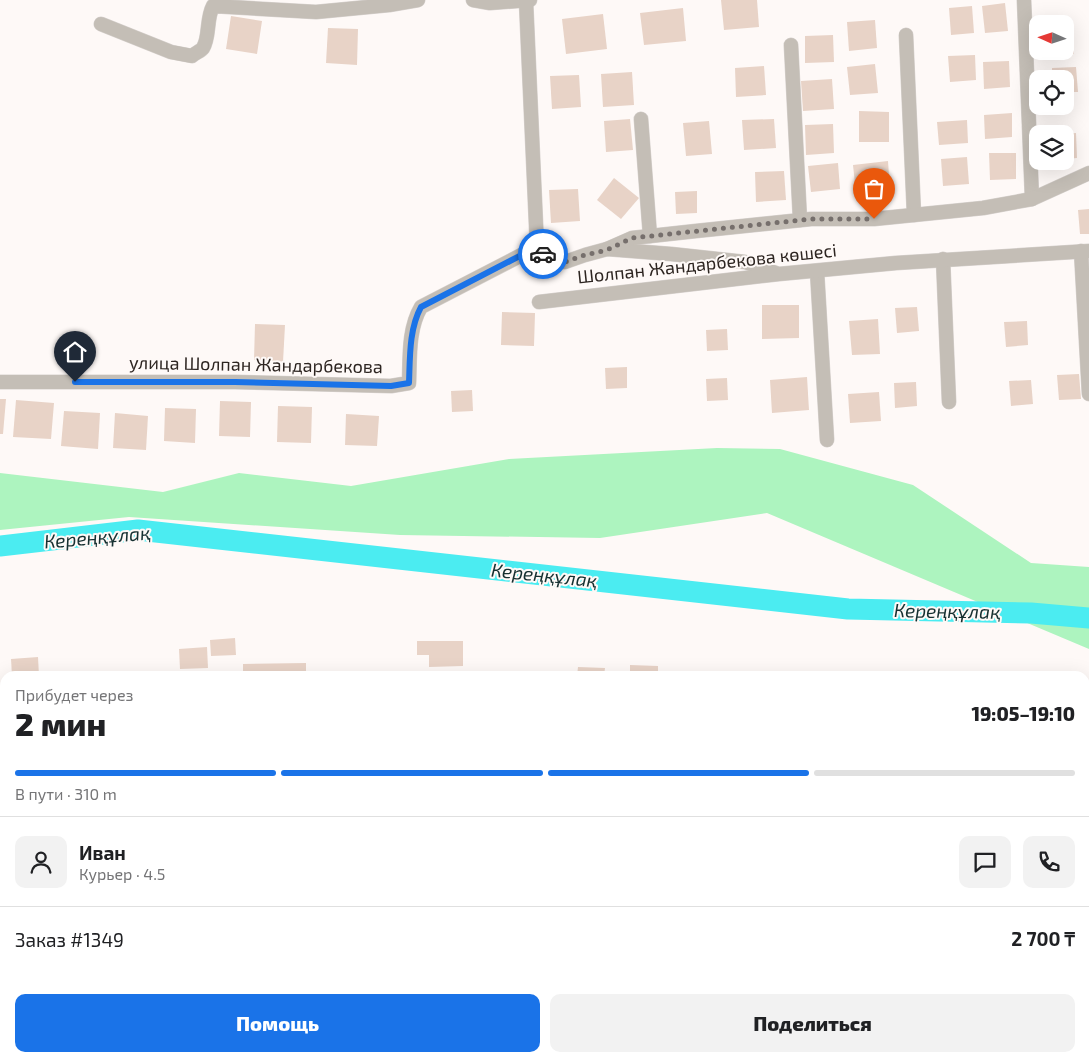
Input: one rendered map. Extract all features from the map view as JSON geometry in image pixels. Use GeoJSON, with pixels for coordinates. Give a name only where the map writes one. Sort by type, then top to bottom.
{"type":"FeatureCollection","features":[{"type":"Feature","properties":{"kind":"street"},"geometry":{"type":"LineString","coordinates":[[101,24],[170,52],[192,56],[203,48],[209,14],[213,6],[316,12],[389,5],[418,0]]}},
{"type":"Feature","properties":{"kind":"street"},"geometry":{"type":"LineString","coordinates":[[473,0],[490,3],[528,0],[537,247],[550,262],[565,262],[607,250],[632,238],[800,220],[874,219],[983,208],[1032,199],[1089,172]]}},
{"type":"Feature","properties":{"kind":"street"},"geometry":{"type":"LineString","coordinates":[[1024,0],[1032,199]]}},
{"type":"Feature","properties":{"kind":"street"},"geometry":{"type":"LineString","coordinates":[[906,35],[914,215]]}},
{"type":"Feature","properties":{"kind":"street"},"geometry":{"type":"LineString","coordinates":[[791,45],[800,220]]}},
{"type":"Feature","properties":{"kind":"street"},"geometry":{"type":"LineString","coordinates":[[641,119],[650,236]]}},
{"type":"Feature","properties":{"kind":"street","name":"улица Шолпан Жандарбекова"},"geometry":{"type":"LineString","coordinates":[[0,382],[235,382],[391,386],[409,383],[412,336],[416,317],[421,307],[537,247]]}},
{"type":"Feature","properties":{"kind":"street"},"geometry":{"type":"LineString","coordinates":[[607,250],[671,254],[745,262],[779,274]]}},
{"type":"Feature","properties":{"kind":"street"},"geometry":{"type":"LineString","coordinates":[[1085,251],[1089,394]]}},
{"type":"Feature","properties":{"kind":"street","name":"Шолпан Жандарбекова көшесі"},"geometry":{"type":"LineString","coordinates":[[539,302],[817,270],[943,259],[1085,251]]}},
{"type":"Feature","properties":{"kind":"street"},"geometry":{"type":"LineString","coordinates":[[943,259],[948,402]]}},
{"type":"Feature","properties":{"kind":"street"},"geometry":{"type":"LineString","coordinates":[[817,270],[826,440]]}},
{"type":"Feature","properties":{"kind":"green space"},"geometry":{"type":"Polygon","coordinates":[[[717,448],[780,449],[913,485],[1031,563],[1089,567],[1089,649],[767,513],[600,538],[400,535],[129,517],[0,530],[0,473],[163,492],[239,473],[351,486],[509,459],[717,448]]]}},
{"type":"Feature","properties":{"kind":"building"},"geometry":{"type":"Polygon","coordinates":[[[721,0],[757,0],[759,27],[724,30],[721,0]]]}},
{"type":"Feature","properties":{"kind":"building"},"geometry":{"type":"Polygon","coordinates":[[[1005,3],[1008,31],[985,33],[982,6],[1005,3]]]}},
{"type":"Feature","properties":{"kind":"building"},"geometry":{"type":"Polygon","coordinates":[[[972,6],[974,33],[951,35],[949,8],[972,6]]]}},
{"type":"Feature","properties":{"kind":"building"},"geometry":{"type":"Polygon","coordinates":[[[683,8],[686,41],[644,45],[640,13],[683,8]]]}},
{"type":"Feature","properties":{"kind":"building"},"geometry":{"type":"Polygon","coordinates":[[[603,14],[607,49],[566,54],[562,19],[603,14]]]}},
{"type":"Feature","properties":{"kind":"building"},"geometry":{"type":"Polygon","coordinates":[[[231,16],[262,21],[257,54],[226,49],[231,16]]]}},
{"type":"Feature","properties":{"kind":"building"},"geometry":{"type":"Polygon","coordinates":[[[875,20],[877,48],[849,51],[847,22],[875,20]]]}},
{"type":"Feature","properties":{"kind":"building"},"geometry":{"type":"Polygon","coordinates":[[[328,28],[358,29],[357,65],[326,63],[328,28]]]}},
{"type":"Feature","properties":{"kind":"building"},"geometry":{"type":"Polygon","coordinates":[[[833,35],[834,62],[805,63],[805,36],[833,35]]]}},
{"type":"Feature","properties":{"kind":"building"},"geometry":{"type":"Polygon","coordinates":[[[975,55],[976,80],[950,82],[948,56],[975,55]]]}},
{"type":"Feature","properties":{"kind":"building"},"geometry":{"type":"Polygon","coordinates":[[[1009,61],[1010,87],[984,89],[983,62],[1009,61]]]}},
{"type":"Feature","properties":{"kind":"building"},"geometry":{"type":"Polygon","coordinates":[[[875,64],[878,93],[850,95],[847,67],[875,64]]]}},
{"type":"Feature","properties":{"kind":"building"},"geometry":{"type":"Polygon","coordinates":[[[764,66],[766,95],[736,97],[735,68],[764,66]]]}},
{"type":"Feature","properties":{"kind":"building"},"geometry":{"type":"Polygon","coordinates":[[[1076,67],[1078,92],[1074,92],[1074,70],[1052,70],[1052,68],[1076,67]]]}},
{"type":"Feature","properties":{"kind":"building"},"geometry":{"type":"Polygon","coordinates":[[[632,72],[634,105],[603,107],[601,74],[632,72]]]}},
{"type":"Feature","properties":{"kind":"building"},"geometry":{"type":"Polygon","coordinates":[[[579,75],[581,107],[552,109],[550,76],[579,75]]]}},
{"type":"Feature","properties":{"kind":"building"},"geometry":{"type":"Polygon","coordinates":[[[832,79],[834,109],[803,111],[801,81],[832,79]]]}},
{"type":"Feature","properties":{"kind":"building"},"geometry":{"type":"Polygon","coordinates":[[[859,111],[889,112],[889,142],[859,142],[859,111]]]}},
{"type":"Feature","properties":{"kind":"building"},"geometry":{"type":"Polygon","coordinates":[[[1012,113],[1012,137],[985,139],[984,115],[1012,113]]]}},
{"type":"Feature","properties":{"kind":"building"},"geometry":{"type":"Polygon","coordinates":[[[630,119],[633,150],[606,152],[604,121],[630,119]]]}},
{"type":"Feature","properties":{"kind":"building"},"geometry":{"type":"Polygon","coordinates":[[[774,119],[776,148],[744,150],[742,120],[774,119]]]}},
{"type":"Feature","properties":{"kind":"building"},"geometry":{"type":"Polygon","coordinates":[[[967,120],[968,143],[939,145],[937,122],[967,120]]]}},
{"type":"Feature","properties":{"kind":"building"},"geometry":{"type":"Polygon","coordinates":[[[709,121],[712,154],[686,156],[683,123],[709,121]]]}},
{"type":"Feature","properties":{"kind":"building"},"geometry":{"type":"Polygon","coordinates":[[[833,124],[834,153],[806,155],[805,125],[833,124]]]}},
{"type":"Feature","properties":{"kind":"building"},"geometry":{"type":"Polygon","coordinates":[[[1074,133],[1076,133],[1077,158],[1074,158],[1074,133]]]}},
{"type":"Feature","properties":{"kind":"building"},"geometry":{"type":"Polygon","coordinates":[[[989,153],[1016,153],[1016,179],[990,180],[989,153]]]}},
{"type":"Feature","properties":{"kind":"building"},"geometry":{"type":"Polygon","coordinates":[[[967,157],[969,184],[943,186],[941,159],[967,157]]]}},
{"type":"Feature","properties":{"kind":"building"},"geometry":{"type":"Polygon","coordinates":[[[888,161],[890,190],[856,193],[853,165],[888,161]]]}},
{"type":"Feature","properties":{"kind":"building"},"geometry":{"type":"Polygon","coordinates":[[[838,163],[840,189],[811,192],[808,166],[838,163]]]}},
{"type":"Feature","properties":{"kind":"building"},"geometry":{"type":"Polygon","coordinates":[[[784,171],[786,200],[756,202],[755,172],[784,171]]]}},
{"type":"Feature","properties":{"kind":"building"},"geometry":{"type":"Polygon","coordinates":[[[614,178],[639,198],[621,219],[597,200],[614,178]]]}},
{"type":"Feature","properties":{"kind":"building"},"geometry":{"type":"Polygon","coordinates":[[[578,189],[580,221],[551,223],[549,190],[578,189]]]}},
{"type":"Feature","properties":{"kind":"building"},"geometry":{"type":"Polygon","coordinates":[[[697,191],[697,213],[676,214],[675,192],[697,191]]]}},
{"type":"Feature","properties":{"kind":"building"},"geometry":{"type":"Polygon","coordinates":[[[1089,209],[1089,234],[1080,234],[1078,210],[1089,209]]]}},
{"type":"Feature","properties":{"kind":"building"},"geometry":{"type":"Polygon","coordinates":[[[762,305],[799,305],[799,338],[762,339],[762,305]]]}},
{"type":"Feature","properties":{"kind":"building"},"geometry":{"type":"Polygon","coordinates":[[[917,307],[919,331],[897,333],[895,308],[917,307]]]}},
{"type":"Feature","properties":{"kind":"building"},"geometry":{"type":"Polygon","coordinates":[[[502,312],[535,313],[534,346],[501,345],[502,312]]]}},
{"type":"Feature","properties":{"kind":"building"},"geometry":{"type":"Polygon","coordinates":[[[878,319],[880,354],[852,355],[849,321],[878,319]]]}},
{"type":"Feature","properties":{"kind":"building"},"geometry":{"type":"Polygon","coordinates":[[[1027,321],[1028,345],[1006,347],[1004,322],[1027,321]]]}},
{"type":"Feature","properties":{"kind":"building"},"geometry":{"type":"Polygon","coordinates":[[[255,324],[285,325],[283,362],[254,360],[255,324]]]}},
{"type":"Feature","properties":{"kind":"building"},"geometry":{"type":"Polygon","coordinates":[[[727,329],[728,350],[707,351],[706,330],[727,329]]]}},
{"type":"Feature","properties":{"kind":"building"},"geometry":{"type":"Polygon","coordinates":[[[627,367],[627,388],[606,389],[605,368],[627,367]]]}},
{"type":"Feature","properties":{"kind":"building"},"geometry":{"type":"Polygon","coordinates":[[[1079,374],[1081,399],[1059,400],[1057,375],[1079,374]]]}},
{"type":"Feature","properties":{"kind":"building"},"geometry":{"type":"Polygon","coordinates":[[[807,377],[809,410],[772,413],[770,380],[807,377]]]}},
{"type":"Feature","properties":{"kind":"building"},"geometry":{"type":"Polygon","coordinates":[[[727,378],[728,400],[707,401],[706,379],[727,378]]]}},
{"type":"Feature","properties":{"kind":"building"},"geometry":{"type":"Polygon","coordinates":[[[1031,380],[1033,404],[1011,406],[1009,381],[1031,380]]]}},
{"type":"Feature","properties":{"kind":"building"},"geometry":{"type":"Polygon","coordinates":[[[916,382],[917,406],[895,408],[894,383],[916,382]]]}},
{"type":"Feature","properties":{"kind":"building"},"geometry":{"type":"Polygon","coordinates":[[[472,390],[473,411],[452,412],[451,391],[472,390]]]}},
{"type":"Feature","properties":{"kind":"building"},"geometry":{"type":"Polygon","coordinates":[[[879,392],[881,421],[850,423],[848,394],[879,392]]]}},
{"type":"Feature","properties":{"kind":"building"},"geometry":{"type":"Polygon","coordinates":[[[0,399],[6,399],[3,434],[0,434],[0,399]]]}},
{"type":"Feature","properties":{"kind":"building"},"geometry":{"type":"Polygon","coordinates":[[[16,400],[54,403],[51,439],[13,437],[16,400]]]}},
{"type":"Feature","properties":{"kind":"building"},"geometry":{"type":"Polygon","coordinates":[[[220,401],[251,402],[250,437],[219,436],[220,401]]]}},
{"type":"Feature","properties":{"kind":"building"},"geometry":{"type":"Polygon","coordinates":[[[278,406],[312,407],[311,443],[277,442],[278,406]]]}},
{"type":"Feature","properties":{"kind":"building"},"geometry":{"type":"Polygon","coordinates":[[[165,408],[196,409],[195,443],[164,441],[165,408]]]}},
{"type":"Feature","properties":{"kind":"building"},"geometry":{"type":"Polygon","coordinates":[[[64,411],[100,413],[98,449],[61,446],[64,411]]]}},
{"type":"Feature","properties":{"kind":"building"},"geometry":{"type":"Polygon","coordinates":[[[115,413],[148,416],[146,450],[113,448],[115,413]]]}},
{"type":"Feature","properties":{"kind":"building"},"geometry":{"type":"Polygon","coordinates":[[[346,414],[379,416],[377,446],[345,445],[346,414]]]}},
{"type":"Feature","properties":{"kind":"building"},"geometry":{"type":"Polygon","coordinates":[[[235,638],[236,655],[211,656],[210,640],[235,638]]]}},
{"type":"Feature","properties":{"kind":"building"},"geometry":{"type":"Polygon","coordinates":[[[417,641],[463,641],[463,666],[429,667],[429,655],[417,655],[417,641]]]}},
{"type":"Feature","properties":{"kind":"building"},"geometry":{"type":"Polygon","coordinates":[[[207,647],[208,668],[180,669],[179,649],[207,647]]]}},
{"type":"Feature","properties":{"kind":"building"},"geometry":{"type":"Polygon","coordinates":[[[38,657],[39,671],[12,671],[11,659],[38,657]]]}},
{"type":"Feature","properties":{"kind":"building"},"geometry":{"type":"Polygon","coordinates":[[[306,663],[306,671],[243,671],[243,664],[306,663]]]}},
{"type":"Feature","properties":{"kind":"building"},"geometry":{"type":"Polygon","coordinates":[[[630,665],[658,666],[658,671],[630,671],[630,665]]]}},
{"type":"Feature","properties":{"kind":"building"},"geometry":{"type":"Polygon","coordinates":[[[578,667],[605,668],[605,671],[578,671],[578,667]]]}},
{"type":"Feature","properties":{"kind":"waterway","name":"Кереңқұлақ"},"geometry":{"type":"LineString","coordinates":[[0,546],[138,530],[848,609],[1031,613],[1089,618]]}},
{"type":"Feature","properties":{"kind":"way so far"},"geometry":{"type":"LineString","coordinates":[[543,254],[550,262],[565,262],[607,250],[632,238],[811,219],[874,219]]}},
{"type":"Feature","properties":{"kind":"route"},"geometry":{"type":"LineString","coordinates":[[75,382],[235,382],[391,386],[409,383],[412,336],[416,317],[421,307],[537,247],[543,254]]}}]}
